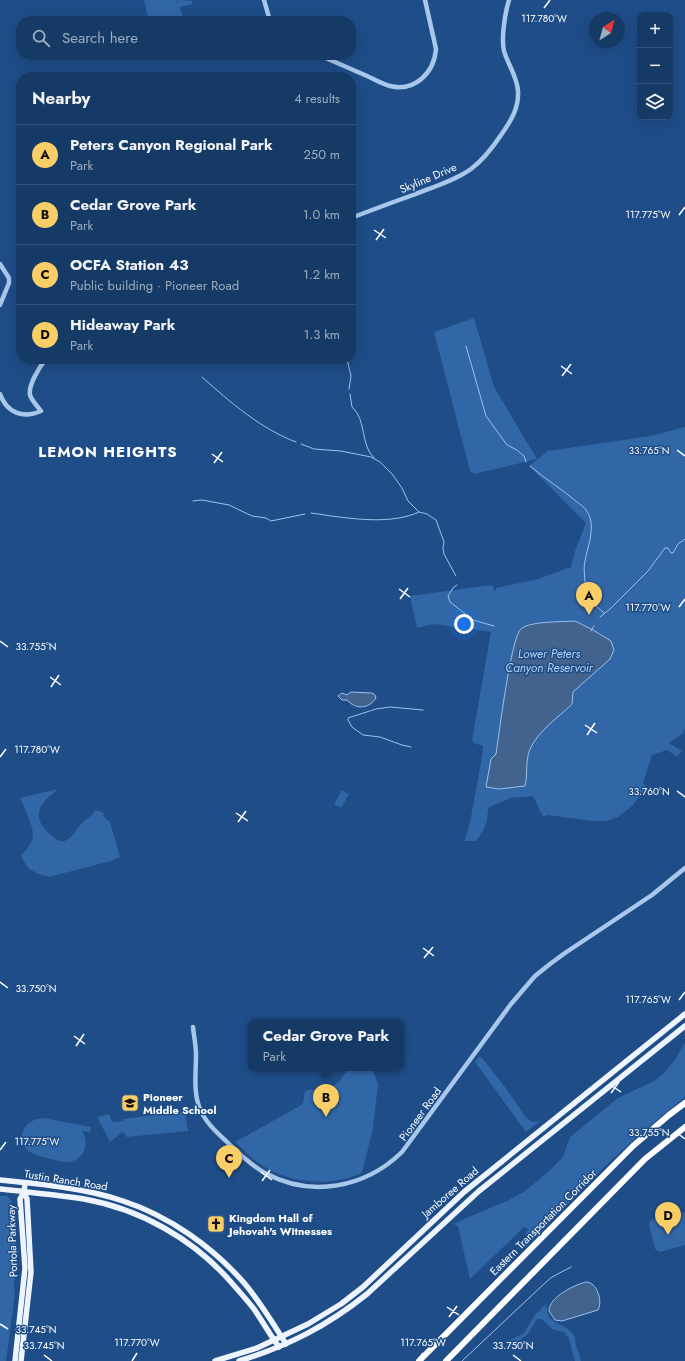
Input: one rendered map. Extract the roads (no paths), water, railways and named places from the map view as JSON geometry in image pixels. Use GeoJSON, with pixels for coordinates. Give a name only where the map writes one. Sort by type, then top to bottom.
{"type":"FeatureCollection","features":[{"type":"Feature","properties":{"kind":"highway","name":"Eastern Transportation Corridor"},"geometry":{"type":"LineString","coordinates":[[420,1361],[634,1146],[685,1103]]}},
{"type":"Feature","properties":{"kind":"highway"},"geometry":{"type":"LineString","coordinates":[[446,1361],[645,1159],[685,1127]]}},
{"type":"Feature","properties":{"kind":"main road","name":"Jamboree Road"},"geometry":{"type":"LineString","coordinates":[[215,1361],[257,1348],[322,1317],[354,1294],[464,1192],[685,1014]]}},
{"type":"Feature","properties":{"kind":"main road","name":"Jamboree Road"},"geometry":{"type":"LineString","coordinates":[[239,1361],[273,1351],[309,1334],[351,1307],[479,1191],[685,1026]]}},
{"type":"Feature","properties":{"kind":"main road","name":"Tustin Ranch Road"},"geometry":{"type":"LineString","coordinates":[[0,1180],[81,1190],[130,1204],[164,1219],[197,1240],[232,1270],[261,1305],[286,1344]]}},
{"type":"Feature","properties":{"kind":"main road","name":"Portola Parkway"},"geometry":{"type":"LineString","coordinates":[[15,1361],[25,1268],[20,1200],[24,1192],[25,1183]]}},
{"type":"Feature","properties":{"kind":"main road","name":"Tustin Ranch Road"},"geometry":{"type":"LineString","coordinates":[[0,1189],[85,1200],[112,1206],[132,1212],[161,1226],[189,1244],[213,1264],[230,1281],[253,1309],[279,1347]]}},
{"type":"Feature","properties":{"kind":"main road","name":"Portola Parkway"},"geometry":{"type":"LineString","coordinates":[[21,1361],[31,1272],[27,1199],[24,1192]]}},
{"type":"Feature","properties":{"kind":"street"},"geometry":{"type":"LineString","coordinates":[[264,0],[269,16]]}},
{"type":"Feature","properties":{"kind":"street"},"geometry":{"type":"LineString","coordinates":[[330,60],[390,86],[406,86],[417,82],[426,75],[431,68],[436,49],[425,0]]}},
{"type":"Feature","properties":{"kind":"street","name":"Skyline Drive"},"geometry":{"type":"LineString","coordinates":[[356,216],[444,183],[461,175],[472,168],[485,156],[510,123],[516,108],[518,91],[516,78],[506,56],[503,45],[505,16],[509,0]]}},
{"type":"Feature","properties":{"kind":"street"},"geometry":{"type":"LineString","coordinates":[[0,264],[10,280],[0,306]]}},
{"type":"Feature","properties":{"kind":"street"},"geometry":{"type":"LineString","coordinates":[[0,394],[3,402],[15,413],[33,414],[41,411],[31,398],[30,392],[36,375],[43,364]]}},
{"type":"Feature","properties":{"kind":"street","name":"Pioneer Road"},"geometry":{"type":"LineString","coordinates":[[193,1028],[196,1054],[196,1099],[203,1115],[219,1135],[250,1163],[280,1180],[297,1185],[320,1187],[351,1183],[382,1169],[402,1152],[511,1004],[535,976],[566,952],[652,895],[685,868]]}},
{"type":"Feature","properties":{"kind":"water","name":"Lower Peters Canyon Reservoir"},"geometry":{"type":"Polygon","coordinates":[[[575,621],[611,641],[614,650],[610,659],[573,692],[572,704],[538,736],[530,749],[525,786],[499,789],[486,787],[491,759],[496,754],[509,667],[517,636],[521,629],[525,626],[546,622],[575,621]]]}},
{"type":"Feature","properties":{"kind":"water"},"geometry":{"type":"Polygon","coordinates":[[[351,692],[372,693],[376,698],[373,702],[366,706],[358,707],[347,700],[342,700],[338,696],[342,693],[347,695],[351,692]]]}},
{"type":"Feature","properties":{"kind":"water"},"geometry":{"type":"Polygon","coordinates":[[[586,1282],[590,1283],[596,1288],[600,1302],[598,1310],[562,1321],[555,1320],[549,1311],[553,1301],[563,1292],[586,1282]]]}},
{"type":"Feature","properties":{"kind":"waterway"},"geometry":{"type":"LineString","coordinates":[[466,346],[486,416],[507,445],[517,450],[524,456],[526,462]]}},
{"type":"Feature","properties":{"kind":"waterway"},"geometry":{"type":"LineString","coordinates":[[348,364],[351,376],[349,389]]}},
{"type":"Feature","properties":{"kind":"waterway"},"geometry":{"type":"LineString","coordinates":[[202,377],[246,414],[270,430],[296,442]]}},
{"type":"Feature","properties":{"kind":"waterway"},"geometry":{"type":"LineString","coordinates":[[350,394],[352,407],[357,412],[367,446],[374,458]]}},
{"type":"Feature","properties":{"kind":"waterway"},"geometry":{"type":"LineString","coordinates":[[301,444],[314,449],[341,451],[371,457],[380,462],[392,474],[402,488],[408,501],[419,512],[427,514],[436,520],[444,542],[444,554],[456,576]]}},
{"type":"Feature","properties":{"kind":"waterway"},"geometry":{"type":"LineString","coordinates":[[530,466],[586,510],[591,522],[591,535],[584,564],[585,582],[589,597],[604,613]]}},
{"type":"Feature","properties":{"kind":"waterway"},"geometry":{"type":"LineString","coordinates":[[193,501],[202,500],[229,505],[252,516],[266,518],[271,521],[305,514]]}},
{"type":"Feature","properties":{"kind":"waterway"},"geometry":{"type":"LineString","coordinates":[[311,513],[379,520],[400,518],[419,512]]}},
{"type":"Feature","properties":{"kind":"waterway"},"geometry":{"type":"LineString","coordinates":[[600,617],[648,571],[665,548],[668,548],[671,553],[673,553],[678,544],[685,539]]}},
{"type":"Feature","properties":{"kind":"waterway"},"geometry":{"type":"LineString","coordinates":[[457,585],[448,596],[450,602],[473,620],[494,626]]}},
{"type":"Feature","properties":{"kind":"waterway"},"geometry":{"type":"LineString","coordinates":[[591,631],[594,626]]}},
{"type":"Feature","properties":{"kind":"waterway"},"geometry":{"type":"LineString","coordinates":[[411,747],[380,737],[363,735],[352,727],[348,718],[376,709],[390,707],[423,710]]}},
{"type":"Feature","properties":{"kind":"waterway"},"geometry":{"type":"LineString","coordinates":[[462,1361],[545,1283],[552,1277],[571,1267]]}},
{"type":"Feature","properties":{"kind":"place","name":"Peters Canyon Regional Park"},"geometry":{"type":"Point","coordinates":[589,615]}},
{"type":"Feature","properties":{"kind":"place","name":"Pioneer Middle School"},"geometry":{"type":"Point","coordinates":[130,1103]}},
{"type":"Feature","properties":{"kind":"place","name":"Cedar Grove Park"},"geometry":{"type":"Point","coordinates":[326,1117]}},
{"type":"Feature","properties":{"kind":"place","name":"OCFA Station 43"},"geometry":{"type":"Point","coordinates":[229,1178]}},
{"type":"Feature","properties":{"kind":"place","name":"Kingdom Hall of Jehovah's Witnesses"},"geometry":{"type":"Point","coordinates":[216,1224]}},
{"type":"Feature","properties":{"kind":"place","name":"Hideaway Park"},"geometry":{"type":"Point","coordinates":[668,1235]}},
{"type":"Feature","properties":{"kind":"district","name":"LEMON HEIGHTS"},"geometry":{"type":"Point","coordinates":[108,452]}}]}
